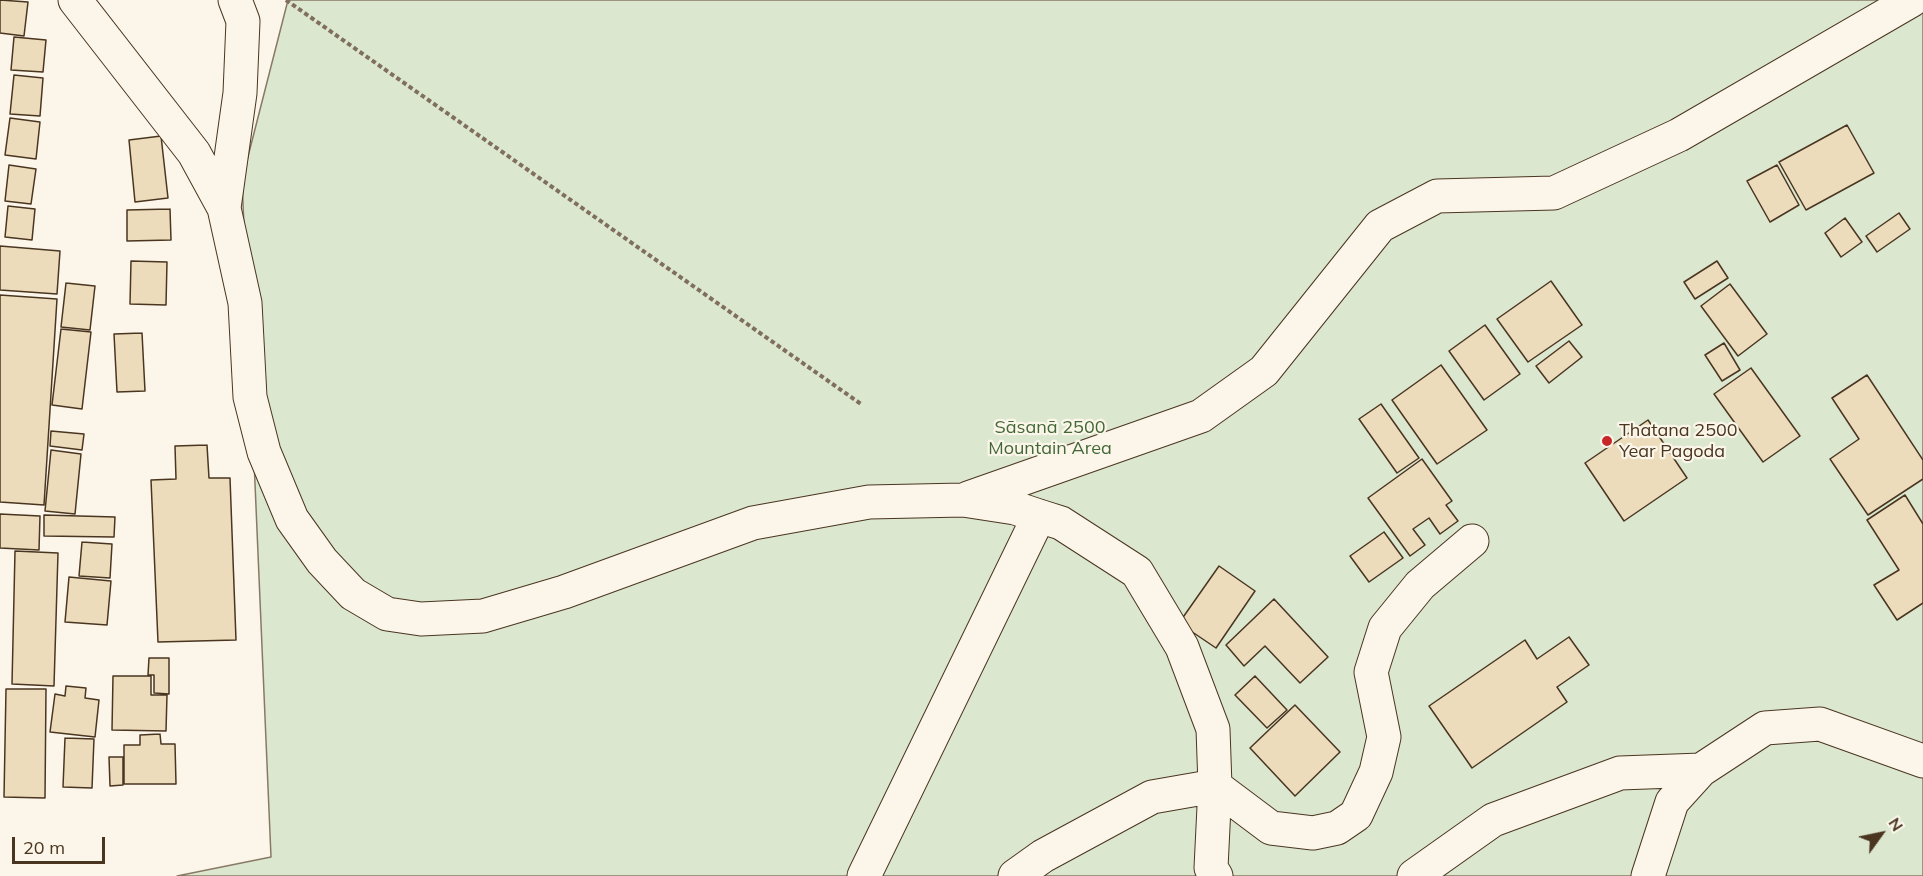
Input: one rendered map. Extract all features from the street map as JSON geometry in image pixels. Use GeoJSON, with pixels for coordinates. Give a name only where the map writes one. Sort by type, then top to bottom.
{"type":"FeatureCollection","features":[{"type":"Feature","properties":{"kind":"street"},"geometry":{"type":"LineString","coordinates":[[75,0],[194,153],[224,208],[245,303],[250,397],[264,452],[292,519],[322,561],[353,594],[387,614],[421,619],[483,616],[564,592],[753,523],[869,502],[963,500],[1016,508],[1061,524],[1137,572],[1182,647],[1213,729],[1215,786],[1211,868],[1216,876]]}},
{"type":"Feature","properties":{"kind":"street"},"geometry":{"type":"LineString","coordinates":[[224,208],[240,93],[243,21],[235,0]]}},
{"type":"Feature","properties":{"kind":"street"},"geometry":{"type":"LineString","coordinates":[[963,500],[1201,416],[1264,371],[1380,226],[1437,196],[1554,193],[1678,135],[1912,0]]}},
{"type":"Feature","properties":{"kind":"street"},"geometry":{"type":"LineString","coordinates":[[864,876],[1040,516]]}},
{"type":"Feature","properties":{"kind":"street"},"geometry":{"type":"LineString","coordinates":[[1015,876],[1043,856],[1152,797],[1215,786],[1271,828],[1313,833],[1337,828],[1356,815],[1376,772],[1383,737],[1371,672],[1385,628],[1420,585],[1472,541]]}},
{"type":"Feature","properties":{"kind":"street"},"geometry":{"type":"LineString","coordinates":[[1648,876],[1672,802],[1701,770],[1765,728],[1820,724],[1923,762]]}},
{"type":"Feature","properties":{"kind":"street"},"geometry":{"type":"LineString","coordinates":[[1414,876],[1493,820],[1620,773],[1701,770]]}},
{"type":"Feature","properties":{"kind":"path"},"geometry":{"type":"LineString","coordinates":[[286,0],[861,404]]}},
{"type":"Feature","properties":{"kind":"green space","name":"Sāsanā 2500 Mountain Area"},"geometry":{"type":"Polygon","coordinates":[[[288,0],[1923,0],[1923,876],[177,876],[271,857],[242,180],[288,0]]]}},
{"type":"Feature","properties":{"kind":"building"},"geometry":{"type":"Polygon","coordinates":[[[0,0],[28,2],[24,36],[0,33],[0,0]]]}},
{"type":"Feature","properties":{"kind":"building"},"geometry":{"type":"Polygon","coordinates":[[[14,37],[46,40],[43,72],[11,70],[14,37]]]}},
{"type":"Feature","properties":{"kind":"building"},"geometry":{"type":"Polygon","coordinates":[[[14,75],[43,78],[40,116],[10,114],[14,75]]]}},
{"type":"Feature","properties":{"kind":"building"},"geometry":{"type":"Polygon","coordinates":[[[10,118],[40,122],[36,159],[5,155],[10,118]]]}},
{"type":"Feature","properties":{"kind":"building"},"geometry":{"type":"Polygon","coordinates":[[[1847,125],[1874,173],[1806,210],[1779,162],[1847,125]]]}},
{"type":"Feature","properties":{"kind":"building"},"geometry":{"type":"Polygon","coordinates":[[[161,136],[168,198],[135,202],[129,140],[161,136]]]}},
{"type":"Feature","properties":{"kind":"building"},"geometry":{"type":"Polygon","coordinates":[[[9,165],[36,169],[31,204],[5,201],[9,165]]]}},
{"type":"Feature","properties":{"kind":"building"},"geometry":{"type":"Polygon","coordinates":[[[1777,165],[1799,205],[1770,222],[1747,181],[1777,165]]]}},
{"type":"Feature","properties":{"kind":"building"},"geometry":{"type":"Polygon","coordinates":[[[8,206],[35,209],[32,240],[5,237],[8,206]]]}},
{"type":"Feature","properties":{"kind":"building"},"geometry":{"type":"Polygon","coordinates":[[[170,209],[171,240],[127,241],[127,210],[170,209]]]}},
{"type":"Feature","properties":{"kind":"building"},"geometry":{"type":"Polygon","coordinates":[[[1899,213],[1910,229],[1877,252],[1866,236],[1899,213]]]}},
{"type":"Feature","properties":{"kind":"building"},"geometry":{"type":"Polygon","coordinates":[[[1845,218],[1862,242],[1841,257],[1825,233],[1845,218]]]}},
{"type":"Feature","properties":{"kind":"building"},"geometry":{"type":"Polygon","coordinates":[[[0,246],[60,251],[57,294],[0,290],[0,246]]]}},
{"type":"Feature","properties":{"kind":"building"},"geometry":{"type":"Polygon","coordinates":[[[131,261],[167,262],[166,305],[130,304],[131,261]]]}},
{"type":"Feature","properties":{"kind":"building"},"geometry":{"type":"Polygon","coordinates":[[[1717,261],[1728,278],[1695,299],[1684,282],[1717,261]]]}},
{"type":"Feature","properties":{"kind":"building"},"geometry":{"type":"Polygon","coordinates":[[[1551,281],[1582,325],[1528,362],[1497,319],[1551,281]]]}},
{"type":"Feature","properties":{"kind":"building"},"geometry":{"type":"Polygon","coordinates":[[[66,283],[95,286],[90,330],[61,327],[66,283]]]}},
{"type":"Feature","properties":{"kind":"building"},"geometry":{"type":"Polygon","coordinates":[[[1730,284],[1767,334],[1738,356],[1701,306],[1730,284]]]}},
{"type":"Feature","properties":{"kind":"building"},"geometry":{"type":"Polygon","coordinates":[[[0,295],[57,299],[44,505],[0,502],[0,295]]]}},
{"type":"Feature","properties":{"kind":"building"},"geometry":{"type":"Polygon","coordinates":[[[1485,325],[1520,374],[1484,400],[1449,351],[1485,325]]]}},
{"type":"Feature","properties":{"kind":"building"},"geometry":{"type":"Polygon","coordinates":[[[61,329],[91,332],[82,409],[52,405],[61,329]]]}},
{"type":"Feature","properties":{"kind":"building"},"geometry":{"type":"Polygon","coordinates":[[[142,333],[145,391],[117,392],[114,334],[142,333]]]}},
{"type":"Feature","properties":{"kind":"building"},"geometry":{"type":"Polygon","coordinates":[[[1569,341],[1582,357],[1549,383],[1536,366],[1569,341]]]}},
{"type":"Feature","properties":{"kind":"building"},"geometry":{"type":"Polygon","coordinates":[[[1724,343],[1740,370],[1722,381],[1705,355],[1724,343]]]}},
{"type":"Feature","properties":{"kind":"building"},"geometry":{"type":"Polygon","coordinates":[[[1441,365],[1487,430],[1437,464],[1392,400],[1441,365]]]}},
{"type":"Feature","properties":{"kind":"building"},"geometry":{"type":"Polygon","coordinates":[[[1751,368],[1800,436],[1763,462],[1714,394],[1751,368]]]}},
{"type":"Feature","properties":{"kind":"building"},"geometry":{"type":"Polygon","coordinates":[[[1867,375],[1923,460],[1923,479],[1868,515],[1830,459],[1859,439],[1832,398],[1867,375]]]}},
{"type":"Feature","properties":{"kind":"building"},"geometry":{"type":"Polygon","coordinates":[[[1381,404],[1419,458],[1397,473],[1359,419],[1381,404]]]}},
{"type":"Feature","properties":{"kind":"building"},"geometry":{"type":"Polygon","coordinates":[[[1648,420],[1687,478],[1624,521],[1585,463],[1648,420]]]}},
{"type":"Feature","properties":{"kind":"building"},"geometry":{"type":"Polygon","coordinates":[[[51,431],[84,434],[82,450],[50,446],[51,431]]]}},
{"type":"Feature","properties":{"kind":"building"},"geometry":{"type":"Polygon","coordinates":[[[207,445],[209,478],[230,478],[236,640],[158,642],[151,480],[176,479],[175,446],[207,445]]]}},
{"type":"Feature","properties":{"kind":"building"},"geometry":{"type":"Polygon","coordinates":[[[51,450],[81,454],[75,514],[45,511],[51,450]]]}},
{"type":"Feature","properties":{"kind":"building"},"geometry":{"type":"Polygon","coordinates":[[[1422,459],[1452,501],[1446,505],[1458,521],[1440,534],[1429,518],[1413,529],[1425,545],[1410,556],[1368,498],[1422,459]]]}},
{"type":"Feature","properties":{"kind":"building"},"geometry":{"type":"Polygon","coordinates":[[[1905,495],[1923,524],[1923,603],[1897,620],[1874,585],[1899,570],[1867,520],[1905,495]]]}},
{"type":"Feature","properties":{"kind":"building"},"geometry":{"type":"Polygon","coordinates":[[[0,514],[40,516],[39,550],[0,548],[0,514]]]}},
{"type":"Feature","properties":{"kind":"building"},"geometry":{"type":"Polygon","coordinates":[[[44,515],[115,517],[114,537],[44,536],[44,515]]]}},
{"type":"Feature","properties":{"kind":"building"},"geometry":{"type":"Polygon","coordinates":[[[1384,532],[1403,558],[1369,582],[1350,556],[1384,532]]]}},
{"type":"Feature","properties":{"kind":"building"},"geometry":{"type":"Polygon","coordinates":[[[82,542],[112,544],[110,578],[79,576],[82,542]]]}},
{"type":"Feature","properties":{"kind":"building"},"geometry":{"type":"Polygon","coordinates":[[[15,551],[58,553],[54,686],[12,684],[15,551]]]}},
{"type":"Feature","properties":{"kind":"building"},"geometry":{"type":"Polygon","coordinates":[[[1219,566],[1255,591],[1216,648],[1179,623],[1219,566]]]}},
{"type":"Feature","properties":{"kind":"building"},"geometry":{"type":"Polygon","coordinates":[[[69,577],[111,581],[107,625],[65,622],[69,577]]]}},
{"type":"Feature","properties":{"kind":"building"},"geometry":{"type":"Polygon","coordinates":[[[1274,599],[1328,657],[1300,683],[1265,646],[1244,666],[1226,645],[1274,599]]]}},
{"type":"Feature","properties":{"kind":"building"},"geometry":{"type":"Polygon","coordinates":[[[1569,637],[1589,665],[1557,687],[1567,702],[1472,768],[1429,706],[1525,640],[1537,659],[1569,637]]]}},
{"type":"Feature","properties":{"kind":"building"},"geometry":{"type":"Polygon","coordinates":[[[149,658],[169,658],[169,694],[154,693],[154,675],[148,675],[149,658]]]}},
{"type":"Feature","properties":{"kind":"building"},"geometry":{"type":"Polygon","coordinates":[[[113,676],[151,676],[151,695],[167,695],[166,731],[112,730],[113,676]]]}},
{"type":"Feature","properties":{"kind":"building"},"geometry":{"type":"Polygon","coordinates":[[[1255,676],[1287,710],[1267,728],[1235,695],[1255,676]]]}},
{"type":"Feature","properties":{"kind":"building"},"geometry":{"type":"Polygon","coordinates":[[[66,686],[86,688],[85,698],[99,700],[95,737],[50,732],[55,694],[65,696],[66,686]]]}},
{"type":"Feature","properties":{"kind":"building"},"geometry":{"type":"Polygon","coordinates":[[[6,689],[46,689],[45,798],[4,797],[6,689]]]}},
{"type":"Feature","properties":{"kind":"building"},"geometry":{"type":"Polygon","coordinates":[[[1295,705],[1340,752],[1295,796],[1250,748],[1295,705]]]}},
{"type":"Feature","properties":{"kind":"building"},"geometry":{"type":"Polygon","coordinates":[[[160,734],[161,744],[175,744],[176,784],[124,784],[124,745],[140,745],[140,735],[160,734]]]}},
{"type":"Feature","properties":{"kind":"building"},"geometry":{"type":"Polygon","coordinates":[[[65,738],[94,739],[92,788],[63,787],[65,738]]]}},
{"type":"Feature","properties":{"kind":"building"},"geometry":{"type":"Polygon","coordinates":[[[109,757],[123,757],[123,785],[110,786],[109,757]]]}},
{"type":"Feature","properties":{"kind":"place","name":"Thatana 2500 Year Pagoda"},"geometry":{"type":"Point","coordinates":[1607,441]}}]}
